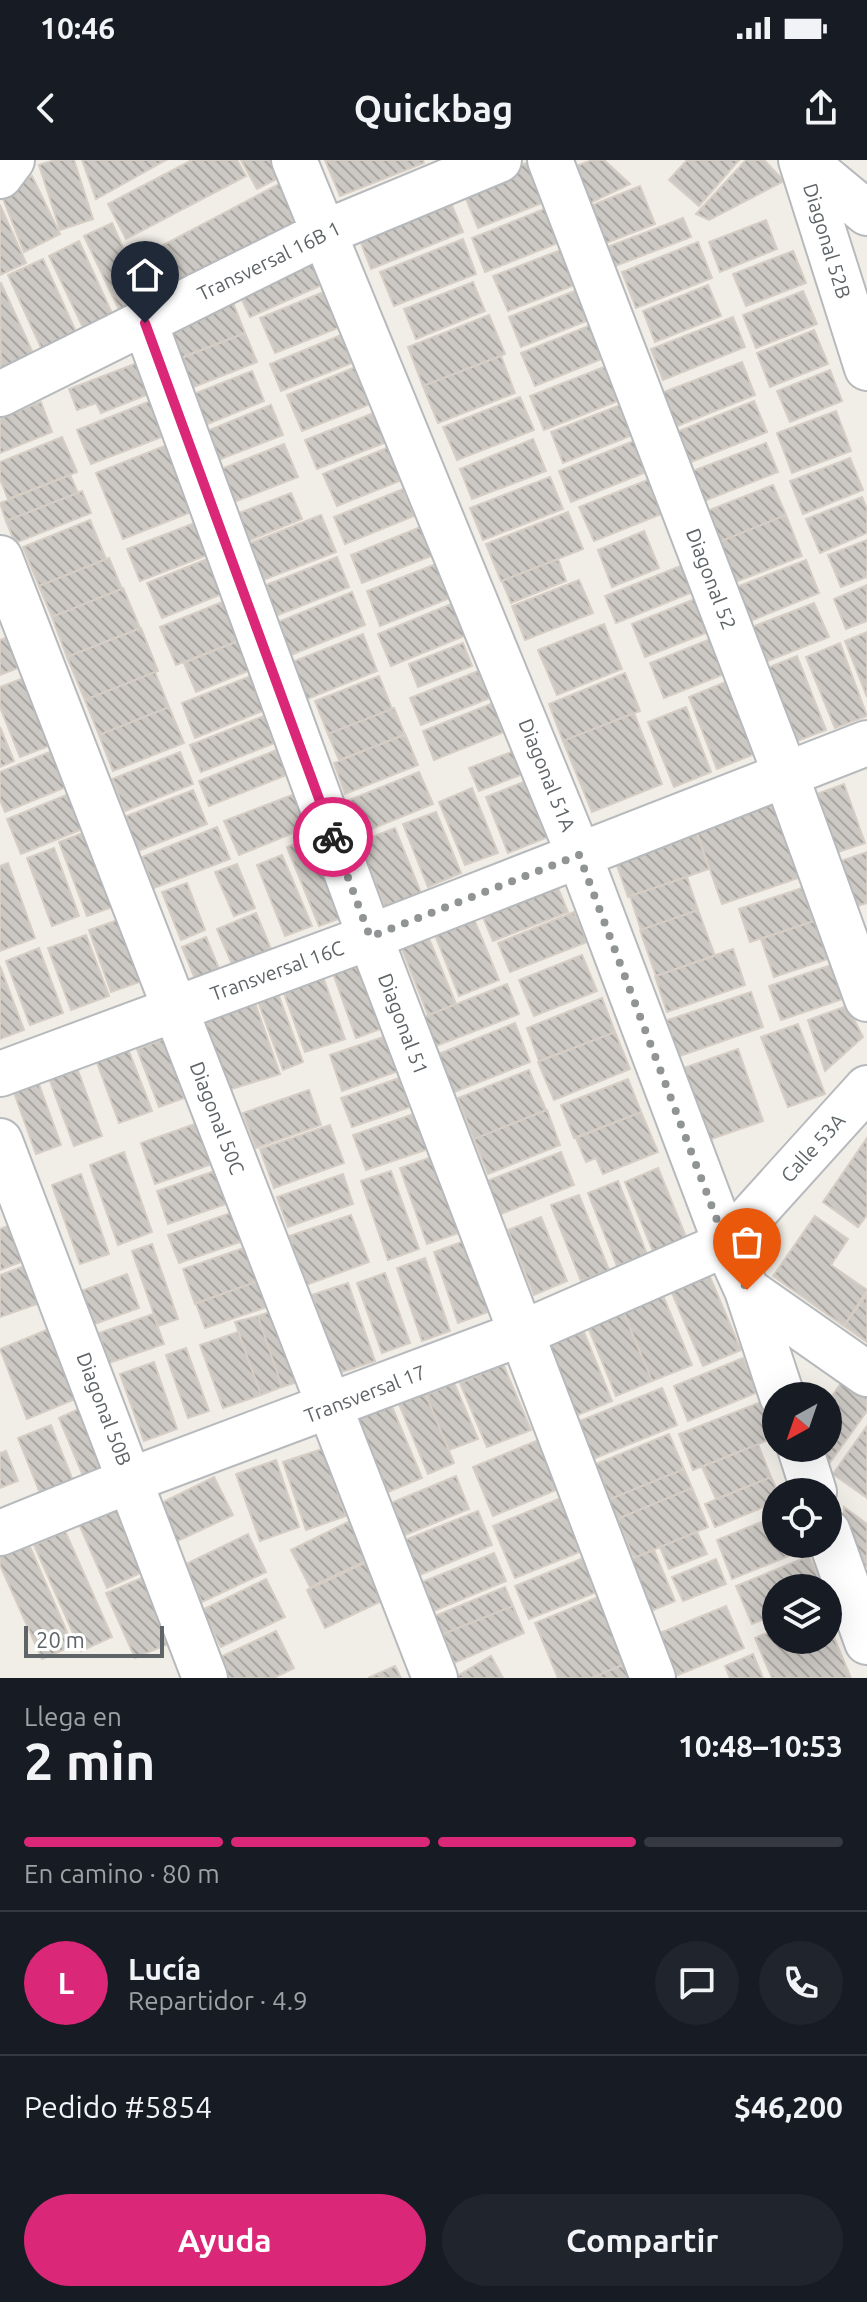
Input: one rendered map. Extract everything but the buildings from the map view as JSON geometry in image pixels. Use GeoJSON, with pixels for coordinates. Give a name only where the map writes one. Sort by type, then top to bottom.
{"type":"FeatureCollection","features":[{"type":"Feature","properties":{"kind":"street"},"geometry":{"type":"LineString","coordinates":[[0,176],[12,160]]}},
{"type":"Feature","properties":{"kind":"street","name":"Diagonal 51A"},"geometry":{"type":"LineString","coordinates":[[294,160],[579,855],[726,1244],[747,1290],[777,1382]]}},
{"type":"Feature","properties":{"kind":"street","name":"Transversal 16B 1"},"geometry":{"type":"LineString","coordinates":[[0,394],[326,232],[499,160]]}},
{"type":"Feature","properties":{"kind":"street","name":"Diagonal 52"},"geometry":{"type":"LineString","coordinates":[[550,160],[785,773],[867,999]]}},
{"type":"Feature","properties":{"kind":"street"},"geometry":{"type":"LineString","coordinates":[[802,160],[867,213]]}},
{"type":"Feature","properties":{"kind":"street","name":"Diagonal 52B"},"geometry":{"type":"LineString","coordinates":[[802,160],[867,368]]}},
{"type":"Feature","properties":{"kind":"street","name":"Diagonal 51"},"geometry":{"type":"LineString","coordinates":[[145,323],[370,937],[653,1678]]}},
{"type":"Feature","properties":{"kind":"street","name":"Diagonal 50C"},"geometry":{"type":"LineString","coordinates":[[0,558],[435,1678]]}},
{"type":"Feature","properties":{"kind":"street","name":"Transversal 16C"},"geometry":{"type":"LineString","coordinates":[[0,1074],[370,937],[867,743]]}},
{"type":"Feature","properties":{"kind":"street","name":"Calle 53A"},"geometry":{"type":"LineString","coordinates":[[726,1244],[863,1101]]}},
{"type":"Feature","properties":{"kind":"street","name":"Diagonal 50B"},"geometry":{"type":"LineString","coordinates":[[0,1141],[205,1678]]}},
{"type":"Feature","properties":{"kind":"street","name":"Transversal 17"},"geometry":{"type":"LineString","coordinates":[[0,1533],[131,1480],[330,1408],[520,1334],[726,1244]]}},
{"type":"Feature","properties":{"kind":"street"},"geometry":{"type":"LineString","coordinates":[[747,1290],[867,1374]]}},
{"type":"Feature","properties":{"kind":"street"},"geometry":{"type":"LineString","coordinates":[[837,1558],[867,1642]]}},
{"type":"Feature","properties":{"kind":"way so far"},"geometry":{"type":"LineString","coordinates":[[333,837],[370,937],[579,855],[726,1244],[747,1290]]}},
{"type":"Feature","properties":{"kind":"route"},"geometry":{"type":"LineString","coordinates":[[145,323],[333,837]]}}]}
